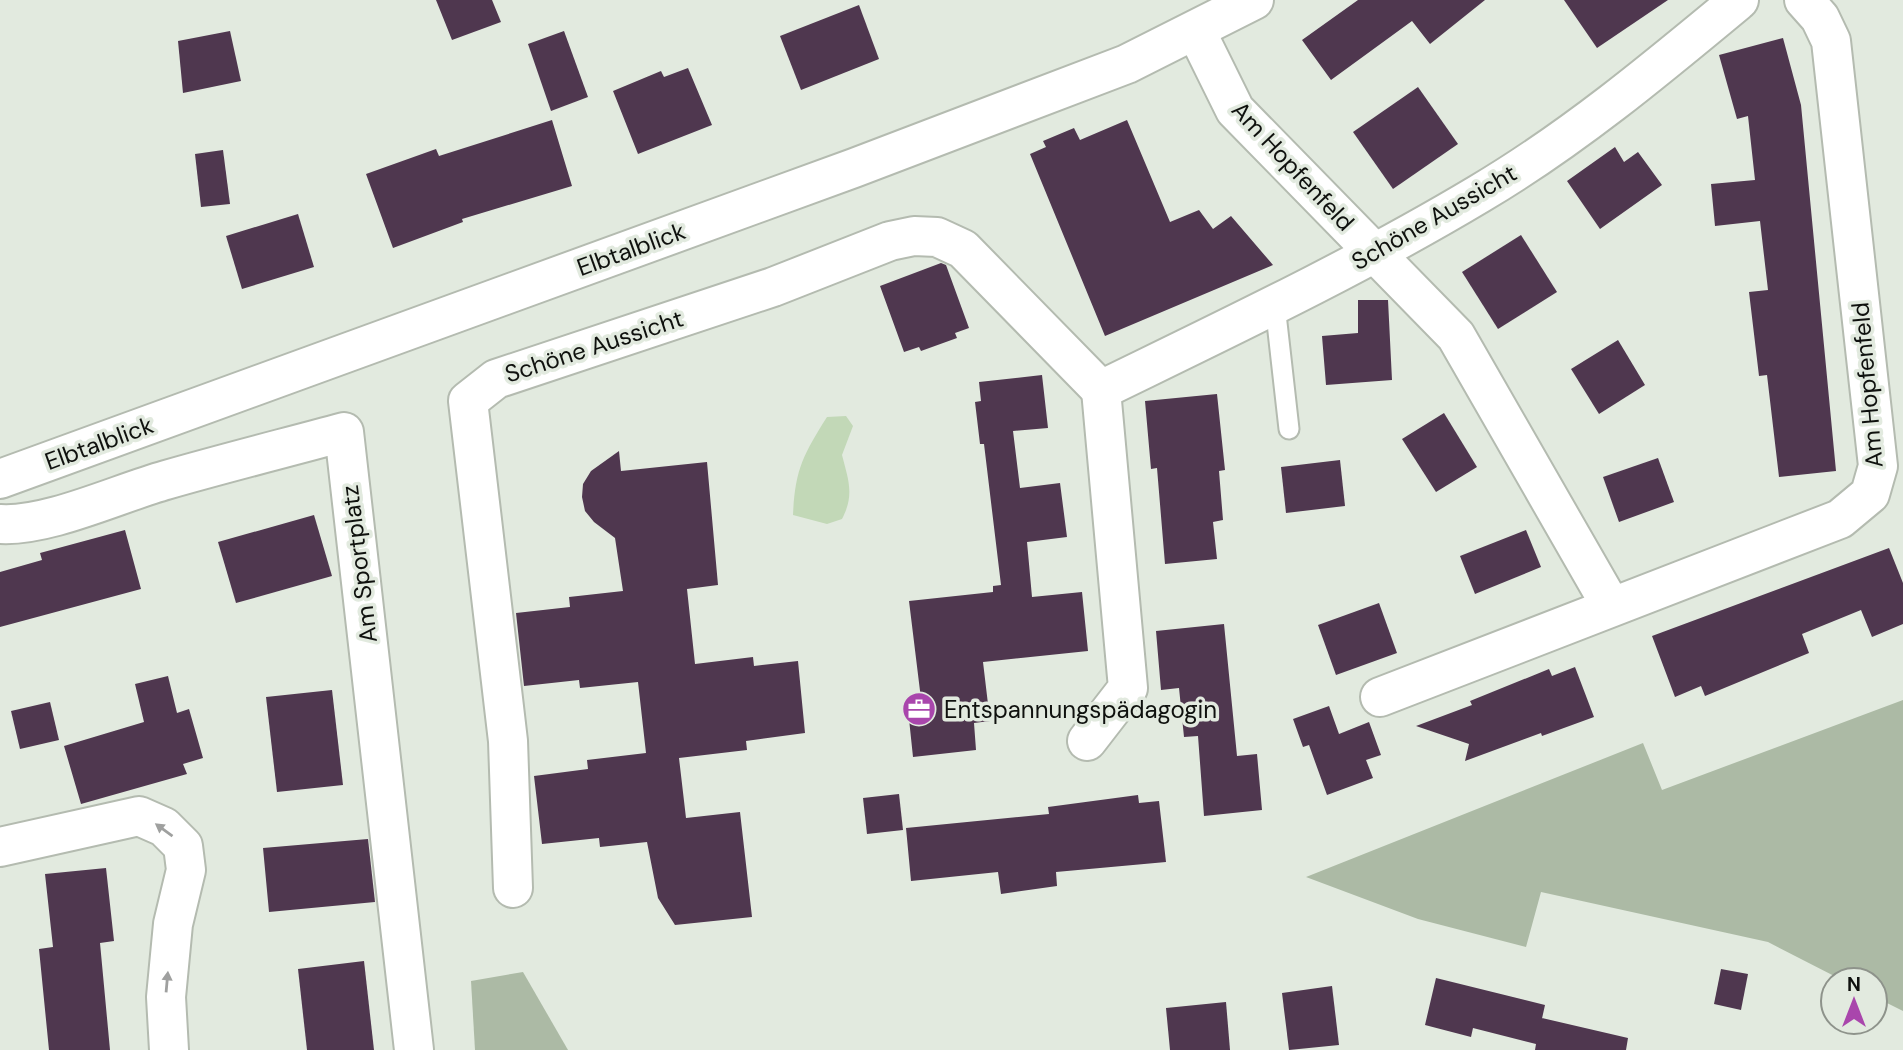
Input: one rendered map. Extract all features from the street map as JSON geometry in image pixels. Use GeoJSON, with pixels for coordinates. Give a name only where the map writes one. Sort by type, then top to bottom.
{"type":"FeatureCollection","features":[{"type":"Feature","properties":{"kind":"street","name":"Elbtalblick"},"geometry":{"type":"LineString","coordinates":[[0,479],[854,168],[1127,64],[1254,0]]}},
{"type":"Feature","properties":{"kind":"street","name":"Schöne Aussicht"},"geometry":{"type":"LineString","coordinates":[[513,888],[508,741],[468,401],[496,379],[773,287],[890,241],[914,236],[937,237],[963,250],[1101,390],[1275,305],[1481,194],[1578,128],[1666,61],[1739,0]]}},
{"type":"Feature","properties":{"kind":"street","name":"Am Hopfenfeld"},"geometry":{"type":"LineString","coordinates":[[1380,697],[1840,519],[1870,494],[1878,466],[1877,453],[1831,41],[1820,18],[1804,0]]}},
{"type":"Feature","properties":{"kind":"street","name":"Am Hopfenfeld"},"geometry":{"type":"LineString","coordinates":[[1196,31],[1235,110],[1456,335],[1611,606]]}},
{"type":"Feature","properties":{"kind":"street"},"geometry":{"type":"LineString","coordinates":[[1087,741],[1128,688],[1101,390]]}},
{"type":"Feature","properties":{"kind":"street","name":"Am Sportplatz"},"geometry":{"type":"LineString","coordinates":[[0,524],[16,525],[76,509],[165,480],[344,432],[414,1050]]}},
{"type":"Feature","properties":{"kind":"street"},"geometry":{"type":"LineString","coordinates":[[0,847],[138,816],[164,827],[183,846],[186,870],[173,924],[166,998],[169,1050]]}},
{"type":"Feature","properties":{"kind":"lane"},"geometry":{"type":"LineString","coordinates":[[1275,305],[1289,429]]}},
{"type":"Feature","properties":{"kind":"shaded area"},"geometry":{"type":"Polygon","coordinates":[[[846,416],[853,426],[842,455],[849,494],[842,519],[827,524],[793,515],[798,474],[812,442],[827,417],[846,416]]]}},
{"type":"Feature","properties":{"kind":"shaded area"},"geometry":{"type":"Polygon","coordinates":[[[1903,700],[1903,1011],[1889,1004],[1889,966],[1819,966],[1819,968],[1768,942],[1541,892],[1526,947],[1418,919],[1306,877],[1643,743],[1662,790],[1903,700]]]}},
{"type":"Feature","properties":{"kind":"shaded area"},"geometry":{"type":"Polygon","coordinates":[[[523,972],[568,1050],[475,1050],[471,981],[523,972]]]}},
{"type":"Feature","properties":{"kind":"building"},"geometry":{"type":"Polygon","coordinates":[[[436,0],[492,0],[501,22],[452,40],[436,0]]]}},
{"type":"Feature","properties":{"kind":"building"},"geometry":{"type":"Polygon","coordinates":[[[1358,0],[1485,0],[1430,44],[1412,21],[1331,80],[1302,40],[1358,0]]]}},
{"type":"Feature","properties":{"kind":"building"},"geometry":{"type":"Polygon","coordinates":[[[1564,0],[1668,0],[1597,48],[1564,0]]]}},
{"type":"Feature","properties":{"kind":"building"},"geometry":{"type":"Polygon","coordinates":[[[859,5],[879,59],[801,90],[780,36],[859,5]]]}},
{"type":"Feature","properties":{"kind":"building"},"geometry":{"type":"Polygon","coordinates":[[[230,31],[241,81],[183,93],[178,41],[230,31]]]}},
{"type":"Feature","properties":{"kind":"building"},"geometry":{"type":"Polygon","coordinates":[[[564,31],[588,97],[551,111],[528,44],[564,31]]]}},
{"type":"Feature","properties":{"kind":"building"},"geometry":{"type":"Polygon","coordinates":[[[1783,38],[1801,105],[1836,471],[1779,477],[1767,375],[1759,376],[1749,292],[1768,290],[1760,221],[1715,226],[1711,184],[1755,180],[1748,116],[1737,119],[1719,55],[1783,38]]]}},
{"type":"Feature","properties":{"kind":"building"},"geometry":{"type":"Polygon","coordinates":[[[688,68],[712,125],[638,154],[613,91],[661,71],[664,77],[688,68]]]}},
{"type":"Feature","properties":{"kind":"building"},"geometry":{"type":"Polygon","coordinates":[[[1418,87],[1458,144],[1393,189],[1353,132],[1418,87]]]}},
{"type":"Feature","properties":{"kind":"building"},"geometry":{"type":"Polygon","coordinates":[[[552,120],[572,186],[462,219],[463,222],[393,248],[366,174],[436,149],[439,156],[552,120]]]}},
{"type":"Feature","properties":{"kind":"building"},"geometry":{"type":"Polygon","coordinates":[[[1127,120],[1170,222],[1199,210],[1213,229],[1231,216],[1273,265],[1105,336],[1030,154],[1046,147],[1043,141],[1074,128],[1080,140],[1127,120]]]}},
{"type":"Feature","properties":{"kind":"building"},"geometry":{"type":"Polygon","coordinates":[[[1615,147],[1624,162],[1638,152],[1662,185],[1600,229],[1567,181],[1615,147]]]}},
{"type":"Feature","properties":{"kind":"building"},"geometry":{"type":"Polygon","coordinates":[[[223,150],[230,204],[201,207],[195,154],[223,150]]]}},
{"type":"Feature","properties":{"kind":"building"},"geometry":{"type":"Polygon","coordinates":[[[298,214],[314,267],[242,289],[226,236],[298,214]]]}},
{"type":"Feature","properties":{"kind":"building"},"geometry":{"type":"Polygon","coordinates":[[[1521,235],[1557,292],[1498,329],[1462,272],[1521,235]]]}},
{"type":"Feature","properties":{"kind":"building"},"geometry":{"type":"Polygon","coordinates":[[[941,263],[946,265],[969,328],[955,333],[957,338],[921,351],[919,347],[904,352],[880,286],[941,263]]]}},
{"type":"Feature","properties":{"kind":"building"},"geometry":{"type":"Polygon","coordinates":[[[1358,300],[1388,300],[1392,380],[1326,385],[1322,336],[1358,333],[1358,300]]]}},
{"type":"Feature","properties":{"kind":"building"},"geometry":{"type":"Polygon","coordinates":[[[1618,340],[1645,385],[1599,414],[1571,369],[1618,340]]]}},
{"type":"Feature","properties":{"kind":"building"},"geometry":{"type":"Polygon","coordinates":[[[1042,375],[1048,428],[1013,431],[1020,488],[1060,483],[1067,537],[1027,542],[1032,597],[1082,592],[1088,651],[983,662],[990,721],[974,723],[976,750],[913,757],[907,700],[921,699],[909,601],[993,592],[993,586],[1001,585],[984,444],[980,444],[975,402],[981,401],[979,382],[1042,375]]]}},
{"type":"Feature","properties":{"kind":"building"},"geometry":{"type":"Polygon","coordinates":[[[1217,394],[1225,470],[1219,471],[1223,520],[1213,522],[1217,559],[1165,564],[1157,468],[1151,469],[1145,401],[1217,394]]]}},
{"type":"Feature","properties":{"kind":"building"},"geometry":{"type":"Polygon","coordinates":[[[1444,413],[1477,467],[1436,492],[1402,439],[1444,413]]]}},
{"type":"Feature","properties":{"kind":"building"},"geometry":{"type":"Polygon","coordinates":[[[619,451],[621,471],[707,462],[718,585],[687,589],[695,664],[753,657],[754,666],[798,661],[805,733],[746,741],[747,750],[679,758],[686,818],[740,812],[752,917],[675,925],[658,898],[647,842],[600,847],[599,838],[542,844],[534,776],[588,769],[587,760],[646,753],[638,682],[580,688],[579,680],[524,686],[516,613],[570,607],[569,597],[623,591],[615,538],[594,522],[585,511],[582,497],[583,484],[591,471],[619,451]]]}},
{"type":"Feature","properties":{"kind":"building"},"geometry":{"type":"Polygon","coordinates":[[[1658,458],[1674,502],[1619,522],[1603,477],[1658,458]]]}},
{"type":"Feature","properties":{"kind":"building"},"geometry":{"type":"Polygon","coordinates":[[[1340,460],[1345,506],[1286,513],[1281,467],[1340,460]]]}},
{"type":"Feature","properties":{"kind":"building"},"geometry":{"type":"Polygon","coordinates":[[[314,515],[332,576],[236,603],[218,542],[314,515]]]}},
{"type":"Feature","properties":{"kind":"building"},"geometry":{"type":"Polygon","coordinates":[[[125,530],[141,589],[0,627],[0,572],[42,560],[40,553],[125,530]]]}},
{"type":"Feature","properties":{"kind":"building"},"geometry":{"type":"Polygon","coordinates":[[[1526,530],[1541,567],[1475,594],[1460,556],[1526,530]]]}},
{"type":"Feature","properties":{"kind":"building"},"geometry":{"type":"Polygon","coordinates":[[[1889,548],[1903,583],[1903,624],[1872,637],[1861,610],[1802,634],[1809,653],[1705,696],[1701,686],[1675,697],[1652,636],[1889,548]]]}},
{"type":"Feature","properties":{"kind":"building"},"geometry":{"type":"Polygon","coordinates":[[[1379,603],[1397,653],[1336,675],[1318,625],[1379,603]]]}},
{"type":"Feature","properties":{"kind":"building"},"geometry":{"type":"Polygon","coordinates":[[[1224,624],[1237,756],[1257,754],[1262,810],[1204,816],[1198,736],[1184,737],[1179,688],[1161,690],[1156,631],[1224,624]]]}},
{"type":"Feature","properties":{"kind":"building"},"geometry":{"type":"Polygon","coordinates":[[[1575,667],[1594,717],[1465,761],[1469,744],[1416,726],[1472,705],[1470,701],[1549,669],[1552,676],[1575,667]]]}},
{"type":"Feature","properties":{"kind":"building"},"geometry":{"type":"Polygon","coordinates":[[[168,676],[177,713],[189,709],[203,758],[183,764],[187,774],[81,804],[64,746],[144,722],[135,684],[168,676]]]}},
{"type":"Feature","properties":{"kind":"building"},"geometry":{"type":"Polygon","coordinates":[[[332,690],[343,785],[277,792],[266,697],[332,690]]]}},
{"type":"Feature","properties":{"kind":"building"},"geometry":{"type":"Polygon","coordinates":[[[50,702],[59,740],[20,749],[11,711],[50,702]]]}},
{"type":"Feature","properties":{"kind":"building"},"geometry":{"type":"Polygon","coordinates":[[[1329,706],[1339,734],[1369,722],[1381,755],[1366,760],[1373,778],[1327,795],[1309,745],[1303,747],[1293,719],[1329,706]]]}},
{"type":"Feature","properties":{"kind":"building"},"geometry":{"type":"Polygon","coordinates":[[[899,794],[903,830],[867,834],[863,798],[899,794]]]}},
{"type":"Feature","properties":{"kind":"building"},"geometry":{"type":"Polygon","coordinates":[[[1138,795],[1139,803],[1159,801],[1166,862],[1056,872],[1057,886],[1001,894],[998,872],[911,881],[906,828],[1049,814],[1048,807],[1138,795]]]}},
{"type":"Feature","properties":{"kind":"building"},"geometry":{"type":"Polygon","coordinates":[[[368,839],[375,902],[269,912],[263,848],[368,839]]]}},
{"type":"Feature","properties":{"kind":"building"},"geometry":{"type":"Polygon","coordinates":[[[106,868],[114,941],[100,943],[110,1050],[49,1050],[39,949],[53,947],[45,874],[106,868]]]}},
{"type":"Feature","properties":{"kind":"building"},"geometry":{"type":"Polygon","coordinates":[[[364,961],[374,1050],[307,1050],[298,969],[364,961]]]}},
{"type":"Feature","properties":{"kind":"building"},"geometry":{"type":"Polygon","coordinates":[[[1721,969],[1748,974],[1741,1010],[1714,1004],[1721,969]]]}},
{"type":"Feature","properties":{"kind":"building"},"geometry":{"type":"Polygon","coordinates":[[[1436,978],[1545,1005],[1542,1018],[1628,1038],[1626,1050],[1535,1050],[1536,1044],[1473,1028],[1471,1037],[1425,1025],[1436,978]]]}},
{"type":"Feature","properties":{"kind":"building"},"geometry":{"type":"Polygon","coordinates":[[[1332,986],[1339,1045],[1289,1050],[1282,993],[1332,986]]]}},
{"type":"Feature","properties":{"kind":"building"},"geometry":{"type":"Polygon","coordinates":[[[1226,1002],[1230,1050],[1170,1050],[1166,1008],[1226,1002]]]}},
{"type":"Feature","properties":{"kind":"place","name":"Entspannungspädagogin"},"geometry":{"type":"Point","coordinates":[919,709]}}]}
